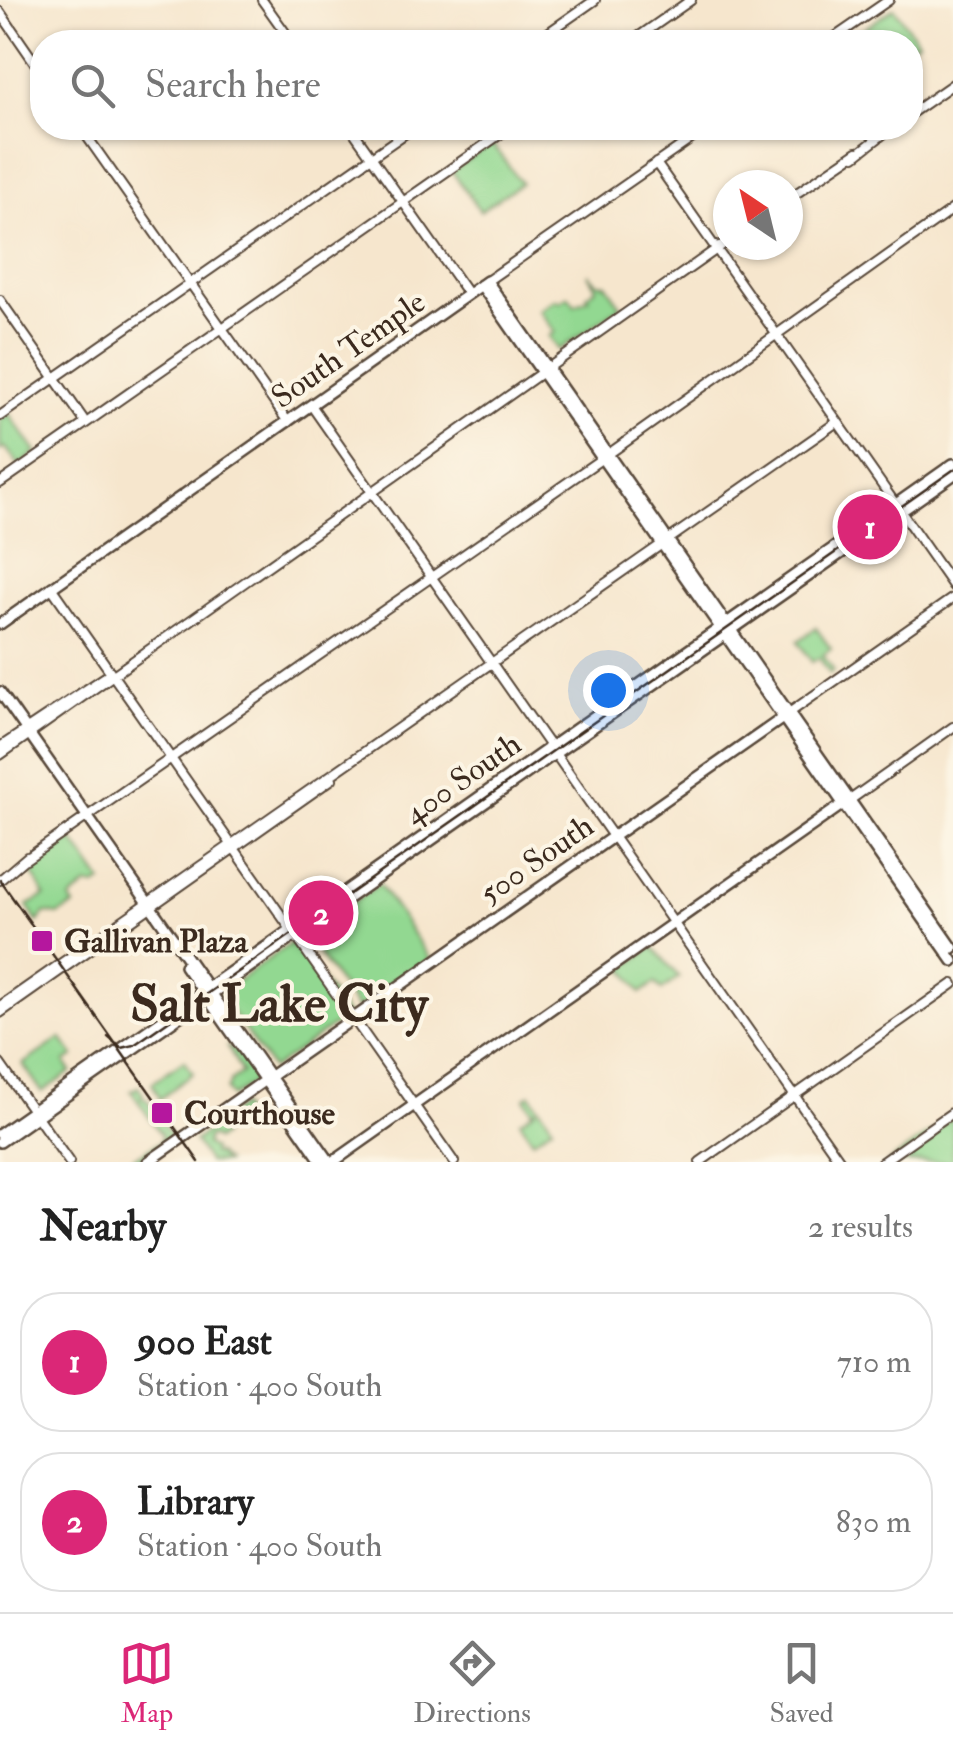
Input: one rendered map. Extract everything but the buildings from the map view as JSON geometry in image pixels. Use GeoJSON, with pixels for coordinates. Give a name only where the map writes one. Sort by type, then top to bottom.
{"type":"FeatureCollection","features":[{"type":"Feature","properties":{"kind":"main road","name":"South Temple"},"geometry":{"type":"LineString","coordinates":[[0,622],[484,283]]}},
{"type":"Feature","properties":{"kind":"main road"},"geometry":{"type":"LineString","coordinates":[[484,283],[953,961]]}},
{"type":"Feature","properties":{"kind":"main road","name":"400 South"},"geometry":{"type":"LineString","coordinates":[[0,1142],[898,508],[953,464]]}},
{"type":"Feature","properties":{"kind":"main road","name":"400 South"},"geometry":{"type":"LineString","coordinates":[[898,508],[953,476]]}},
{"type":"Feature","properties":{"kind":"main road"},"geometry":{"type":"LineString","coordinates":[[0,692],[322,1162]]}},
{"type":"Feature","properties":{"kind":"main road"},"geometry":{"type":"LineString","coordinates":[[0,702],[26,734]]}},
{"type":"Feature","properties":{"kind":"main road","name":"500 South"},"geometry":{"type":"LineString","coordinates":[[148,1162],[786,715]]}},
{"type":"Feature","properties":{"kind":"main road"},"geometry":{"type":"LineString","coordinates":[[846,802],[874,848],[953,948]]}},
{"type":"Feature","properties":{"kind":"main road"},"geometry":{"type":"LineString","coordinates":[[267,1079],[331,1162],[846,802]]}},
{"type":"Feature","properties":{"kind":"main road","name":"400 South"},"geometry":{"type":"LineString","coordinates":[[0,1134],[35,1114]]}},
{"type":"Feature","properties":{"kind":"street"},"geometry":{"type":"LineString","coordinates":[[262,0],[283,30]]}},
{"type":"Feature","properties":{"kind":"street"},"geometry":{"type":"LineString","coordinates":[[551,30],[595,0]]}},
{"type":"Feature","properties":{"kind":"street"},"geometry":{"type":"LineString","coordinates":[[648,30],[692,0]]}},
{"type":"Feature","properties":{"kind":"street"},"geometry":{"type":"LineString","coordinates":[[845,30],[889,0]]}},
{"type":"Feature","properties":{"kind":"street"},"geometry":{"type":"LineString","coordinates":[[0,12],[30,55]]}},
{"type":"Feature","properties":{"kind":"street"},"geometry":{"type":"LineString","coordinates":[[923,105],[953,84]]}},
{"type":"Feature","properties":{"kind":"street"},"geometry":{"type":"LineString","coordinates":[[89,140],[288,422]]}},
{"type":"Feature","properties":{"kind":"street"},"geometry":{"type":"LineString","coordinates":[[360,140],[468,294]]}},
{"type":"Feature","properties":{"kind":"street"},"geometry":{"type":"LineString","coordinates":[[0,416],[395,140]]}},
{"type":"Feature","properties":{"kind":"street"},"geometry":{"type":"LineString","coordinates":[[0,483],[492,140]]}},
{"type":"Feature","properties":{"kind":"street","name":"South Temple"},"geometry":{"type":"LineString","coordinates":[[484,283],[689,140]]}},
{"type":"Feature","properties":{"kind":"street"},"geometry":{"type":"LineString","coordinates":[[803,188],[874,140]]}},
{"type":"Feature","properties":{"kind":"street"},"geometry":{"type":"LineString","coordinates":[[826,172],[857,152]]}},
{"type":"Feature","properties":{"kind":"street"},"geometry":{"type":"LineString","coordinates":[[656,163],[713,243]]}},
{"type":"Feature","properties":{"kind":"street"},"geometry":{"type":"LineString","coordinates":[[26,859],[953,212]]}},
{"type":"Feature","properties":{"kind":"street"},"geometry":{"type":"LineString","coordinates":[[0,751],[713,252]]}},
{"type":"Feature","properties":{"kind":"street"},"geometry":{"type":"LineString","coordinates":[[725,260],[953,586]]}},
{"type":"Feature","properties":{"kind":"street"},"geometry":{"type":"LineString","coordinates":[[0,300],[86,423]]}},
{"type":"Feature","properties":{"kind":"street"},"geometry":{"type":"LineString","coordinates":[[312,405],[841,1162]]}},
{"type":"Feature","properties":{"kind":"street"},"geometry":{"type":"LineString","coordinates":[[58,969],[838,422]]}},
{"type":"Feature","properties":{"kind":"street"},"geometry":{"type":"LineString","coordinates":[[52,587],[454,1162]]}},
{"type":"Feature","properties":{"kind":"street","name":"500 South"},"geometry":{"type":"LineString","coordinates":[[786,715],[953,598]]}},
{"type":"Feature","properties":{"kind":"street"},"geometry":{"type":"LineString","coordinates":[[846,802],[953,727]]}},
{"type":"Feature","properties":{"kind":"street"},"geometry":{"type":"LineString","coordinates":[[0,880],[50,843]]}},
{"type":"Feature","properties":{"kind":"street"},"geometry":{"type":"LineString","coordinates":[[0,1009],[101,939]]}},
{"type":"Feature","properties":{"kind":"street"},"geometry":{"type":"LineString","coordinates":[[700,1162],[953,984]]}},
{"type":"Feature","properties":{"kind":"street"},"geometry":{"type":"LineString","coordinates":[[0,1064],[69,1162]]}},
{"type":"Feature","properties":{"kind":"street"},"geometry":{"type":"LineString","coordinates":[[882,1162],[953,1112]]}},
{"type":"Feature","properties":{"kind":"green space"},"geometry":{"type":"Polygon","coordinates":[[[894,8],[910,30],[862,30],[894,8]]]}},
{"type":"Feature","properties":{"kind":"green space"},"geometry":{"type":"Polygon","coordinates":[[[492,143],[521,183],[480,211],[452,171],[492,143]]]}},
{"type":"Feature","properties":{"kind":"green space"},"geometry":{"type":"Polygon","coordinates":[[[588,274],[597,283],[606,284],[621,306],[559,350],[549,336],[555,332],[539,310],[568,296],[575,305],[589,299],[587,296],[596,288],[588,274]]]}},
{"type":"Feature","properties":{"kind":"green space"},"geometry":{"type":"Polygon","coordinates":[[[9,414],[36,452],[20,466],[5,447],[0,450],[0,419],[9,414]]]}},
{"type":"Feature","properties":{"kind":"green space"},"geometry":{"type":"Polygon","coordinates":[[[816,628],[831,649],[823,655],[834,671],[830,674],[819,658],[812,662],[798,641],[816,628]]]}},
{"type":"Feature","properties":{"kind":"green space"},"geometry":{"type":"Polygon","coordinates":[[[72,839],[102,882],[87,885],[70,900],[74,906],[58,915],[46,913],[37,922],[27,906],[45,896],[34,875],[24,871],[72,839]]]}},
{"type":"Feature","properties":{"kind":"green space"},"geometry":{"type":"Polygon","coordinates":[[[379,884],[430,959],[409,974],[406,971],[405,976],[391,982],[369,1001],[366,999],[357,1009],[306,936],[379,884]]]}},
{"type":"Feature","properties":{"kind":"green space"},"geometry":{"type":"Polygon","coordinates":[[[294,941],[347,1016],[272,1069],[219,994],[294,941]]]}},
{"type":"Feature","properties":{"kind":"green space"},"geometry":{"type":"Polygon","coordinates":[[[653,947],[679,977],[662,990],[655,983],[641,993],[624,968],[653,947]]]}},
{"type":"Feature","properties":{"kind":"green space"},"geometry":{"type":"Polygon","coordinates":[[[61,1038],[74,1056],[65,1062],[71,1072],[42,1092],[23,1064],[61,1038]]]}},
{"type":"Feature","properties":{"kind":"green space"},"geometry":{"type":"Polygon","coordinates":[[[228,1047],[238,1050],[257,1079],[232,1097],[227,1090],[242,1073],[228,1047]]]}},
{"type":"Feature","properties":{"kind":"green space"},"geometry":{"type":"Polygon","coordinates":[[[184,1060],[193,1073],[160,1099],[152,1083],[184,1060]]]}},
{"type":"Feature","properties":{"kind":"green space"},"geometry":{"type":"Polygon","coordinates":[[[138,1087],[141,1098],[146,1099],[171,1140],[136,1162],[133,1158],[160,1142],[162,1136],[131,1091],[138,1087]]]}},
{"type":"Feature","properties":{"kind":"green space"},"geometry":{"type":"Polygon","coordinates":[[[530,1094],[553,1126],[533,1140],[520,1121],[537,1109],[532,1110],[525,1098],[530,1094]]]}},
{"type":"Feature","properties":{"kind":"green space"},"geometry":{"type":"Polygon","coordinates":[[[241,1106],[244,1113],[237,1118],[241,1124],[231,1132],[226,1126],[216,1140],[207,1138],[206,1145],[213,1149],[212,1154],[225,1162],[208,1162],[194,1141],[241,1106]]]}},
{"type":"Feature","properties":{"kind":"green space"},"geometry":{"type":"Polygon","coordinates":[[[953,1117],[953,1162],[889,1162],[953,1117]]]}},
{"type":"Feature","properties":{"kind":"tram line"},"geometry":{"type":"LineString","coordinates":[[108,1037],[121,1048],[134,1045],[953,470]]}},
{"type":"Feature","properties":{"kind":"tram line"},"geometry":{"type":"LineString","coordinates":[[0,880],[199,1162]]}},
{"type":"Feature","properties":{"kind":"place","name":"900 East"},"geometry":{"type":"Point","coordinates":[870,527]}},
{"type":"Feature","properties":{"kind":"place","name":"Library"},"geometry":{"type":"Point","coordinates":[321,913]}},
{"type":"Feature","properties":{"kind":"place","name":"Gallivan Plaza"},"geometry":{"type":"Point","coordinates":[42,941]}},
{"type":"Feature","properties":{"kind":"place","name":"Courthouse"},"geometry":{"type":"Point","coordinates":[162,1113]}},
{"type":"Feature","properties":{"kind":"district","name":"Salt Lake City"},"geometry":{"type":"Point","coordinates":[279,1003]}}]}
